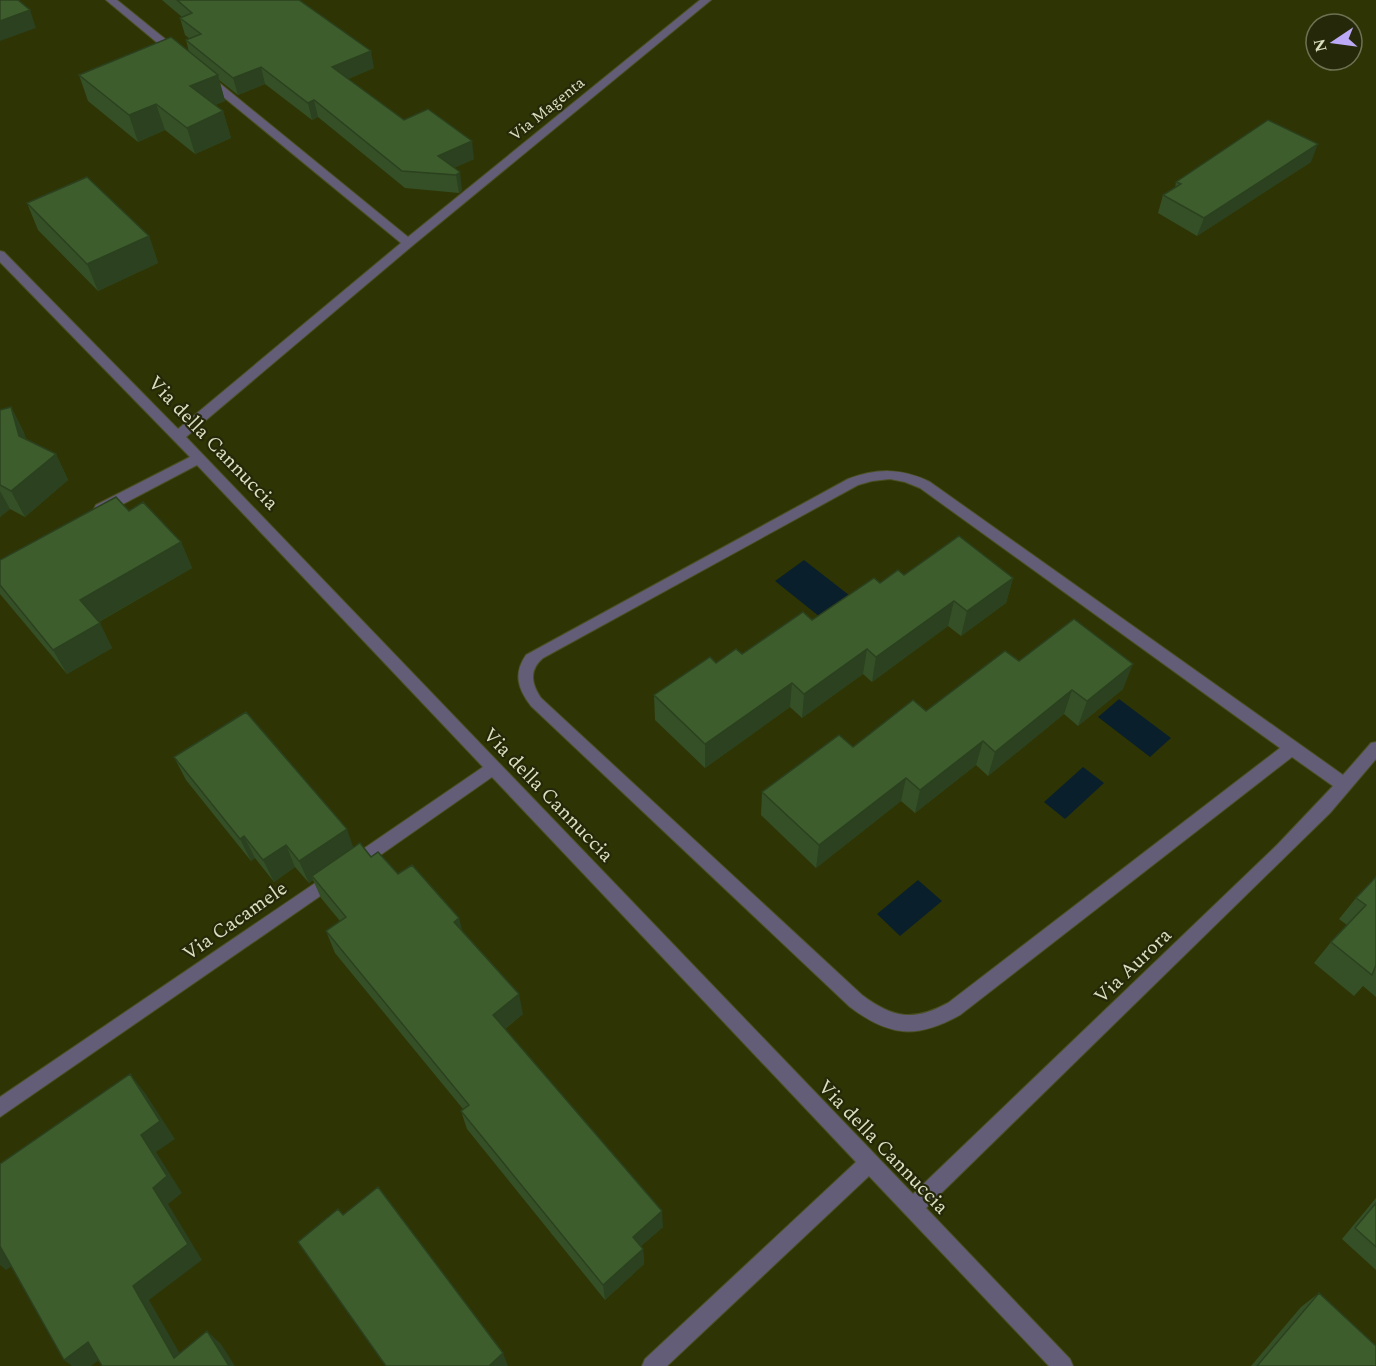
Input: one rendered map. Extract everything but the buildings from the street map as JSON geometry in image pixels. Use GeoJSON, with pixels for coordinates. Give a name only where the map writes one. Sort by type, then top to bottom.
{"type":"FeatureCollection","features":[{"type":"Feature","properties":{"kind":"street"},"geometry":{"type":"LineString","coordinates":[[111,0],[185,61]]}},
{"type":"Feature","properties":{"kind":"street","name":"Via Magenta"},"geometry":{"type":"LineString","coordinates":[[178,436],[408,243],[706,0]]}},
{"type":"Feature","properties":{"kind":"street"},"geometry":{"type":"LineString","coordinates":[[194,68],[408,243]]}},
{"type":"Feature","properties":{"kind":"street","name":"Via della Cannuccia"},"geometry":{"type":"LineString","coordinates":[[0,255],[178,436],[1063,1366]]}},
{"type":"Feature","properties":{"kind":"street"},"geometry":{"type":"LineString","coordinates":[[84,518],[199,458]]}},
{"type":"Feature","properties":{"kind":"street"},"geometry":{"type":"LineString","coordinates":[[1292,748],[954,1009],[930,1021],[907,1025],[879,1017],[856,1001],[536,702],[525,687],[523,677],[530,660],[548,648],[853,482],[870,476],[891,474],[910,478],[926,485],[1344,785]]}},
{"type":"Feature","properties":{"kind":"street","name":"Via Aurora"},"geometry":{"type":"LineString","coordinates":[[912,1208],[1283,850],[1376,748]]}},
{"type":"Feature","properties":{"kind":"street","name":"Via Cacamele"},"geometry":{"type":"LineString","coordinates":[[0,1108],[493,768]]}},
{"type":"Feature","properties":{"kind":"street"},"geometry":{"type":"LineString","coordinates":[[652,1366],[869,1163]]}},
{"type":"Feature","properties":{"kind":"water"},"geometry":{"type":"Polygon","coordinates":[[[804,560],[854,599],[825,621],[775,581],[804,560]]]}},
{"type":"Feature","properties":{"kind":"water"},"geometry":{"type":"Polygon","coordinates":[[[1119,699],[1171,738],[1150,757],[1098,717],[1119,699]]]}},
{"type":"Feature","properties":{"kind":"water"},"geometry":{"type":"Polygon","coordinates":[[[1083,767],[1104,783],[1065,819],[1044,802],[1083,767]]]}},
{"type":"Feature","properties":{"kind":"water"},"geometry":{"type":"Polygon","coordinates":[[[918,880],[942,901],[900,936],[877,914],[918,880]]]}}]}
